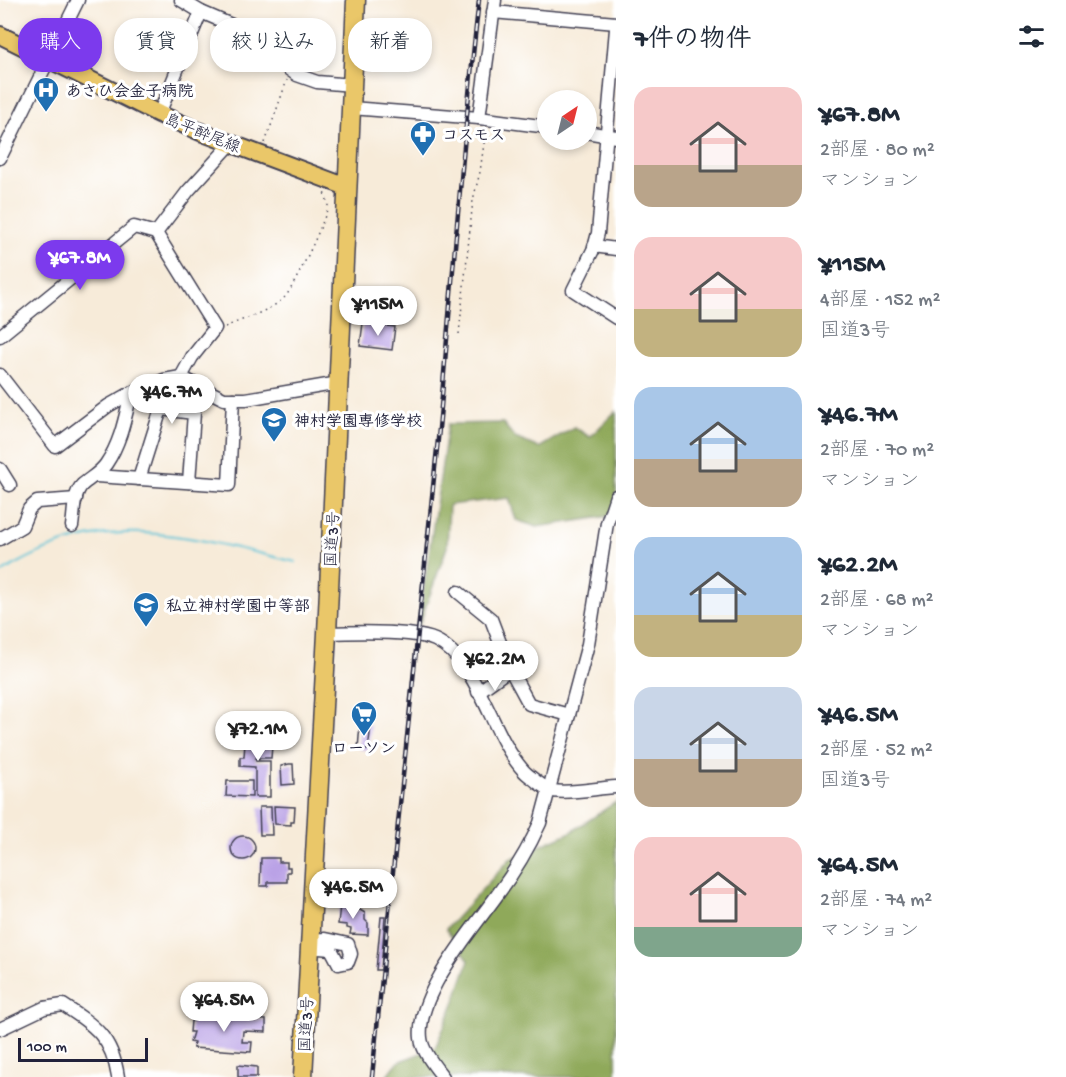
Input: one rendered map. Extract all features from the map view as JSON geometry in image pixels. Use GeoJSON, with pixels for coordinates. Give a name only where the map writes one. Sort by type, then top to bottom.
{"type":"FeatureCollection","features":[{"type":"Feature","properties":{"kind":"highway","name":"国道3号"},"geometry":{"type":"LineString","coordinates":[[303,1077],[327,633],[356,0]]}},
{"type":"Feature","properties":{"kind":"main road","name":"島平酔尾線"},"geometry":{"type":"LineString","coordinates":[[0,35],[18,44]]}},
{"type":"Feature","properties":{"kind":"main road","name":"島平酔尾線"},"geometry":{"type":"LineString","coordinates":[[75,72],[159,114],[346,187]]}},
{"type":"Feature","properties":{"kind":"street"},"geometry":{"type":"LineString","coordinates":[[69,18],[78,0]]}},
{"type":"Feature","properties":{"kind":"street"},"geometry":{"type":"LineString","coordinates":[[181,0],[215,18]]}},
{"type":"Feature","properties":{"kind":"street"},"geometry":{"type":"LineString","coordinates":[[483,119],[494,6],[616,23]]}},
{"type":"Feature","properties":{"kind":"street"},"geometry":{"type":"LineString","coordinates":[[159,114],[201,12]]}},
{"type":"Feature","properties":{"kind":"street"},"geometry":{"type":"LineString","coordinates":[[616,29],[611,136],[598,233],[573,290],[616,318]]}},
{"type":"Feature","properties":{"kind":"street"},"geometry":{"type":"LineString","coordinates":[[0,158],[43,72]]}},
{"type":"Feature","properties":{"kind":"street"},"geometry":{"type":"LineString","coordinates":[[293,72],[318,82],[352,85]]}},
{"type":"Feature","properties":{"kind":"street"},"geometry":{"type":"LineString","coordinates":[[351,108],[537,126]]}},
{"type":"Feature","properties":{"kind":"street"},"geometry":{"type":"LineString","coordinates":[[156,233],[188,191],[231,144]]}},
{"type":"Feature","properties":{"kind":"street"},"geometry":{"type":"LineString","coordinates":[[0,336],[134,227],[156,233],[215,330],[192,357],[181,377]]}},
{"type":"Feature","properties":{"kind":"street"},"geometry":{"type":"LineString","coordinates":[[594,246],[616,249]]}},
{"type":"Feature","properties":{"kind":"street"},"geometry":{"type":"LineString","coordinates":[[0,375],[4,390],[55,446],[108,406],[131,393],[181,377],[224,399],[246,399],[339,383]]}},
{"type":"Feature","properties":{"kind":"street"},"geometry":{"type":"LineString","coordinates":[[72,526],[76,499],[81,486],[96,476],[106,464],[122,432],[131,393]]}},
{"type":"Feature","properties":{"kind":"street"},"geometry":{"type":"LineString","coordinates":[[96,476],[229,484],[233,399]]}},
{"type":"Feature","properties":{"kind":"street"},"geometry":{"type":"LineString","coordinates":[[139,479],[161,409],[194,412],[189,482]]}},
{"type":"Feature","properties":{"kind":"street"},"geometry":{"type":"LineString","coordinates":[[0,469],[10,485]]}},
{"type":"Feature","properties":{"kind":"street"},"geometry":{"type":"LineString","coordinates":[[443,1077],[421,1040],[421,1027],[426,1008],[451,956],[495,898],[527,850],[540,823],[590,635],[600,559],[614,512],[616,496]]}},
{"type":"Feature","properties":{"kind":"street"},"geometry":{"type":"LineString","coordinates":[[0,539],[22,526],[29,509],[37,502],[76,499]]}},
{"type":"Feature","properties":{"kind":"street"},"geometry":{"type":"LineString","coordinates":[[458,592],[491,619],[510,669],[529,704],[569,715]]}},
{"type":"Feature","properties":{"kind":"street"},"geometry":{"type":"LineString","coordinates":[[327,633],[416,635],[432,639],[456,654],[495,726],[524,771],[550,791],[616,787]]}},
{"type":"Feature","properties":{"kind":"street"},"geometry":{"type":"LineString","coordinates":[[478,692],[510,669]]}},
{"type":"Feature","properties":{"kind":"street"},"geometry":{"type":"LineString","coordinates":[[0,1029],[44,1008],[63,1005],[92,1024],[107,1041],[116,1063],[118,1077]]}},
{"type":"Feature","properties":{"kind":"path"},"geometry":{"type":"LineString","coordinates":[[261,155],[290,72]]}},
{"type":"Feature","properties":{"kind":"path"},"geometry":{"type":"LineString","coordinates":[[459,334],[473,200],[480,172],[483,119]]}},
{"type":"Feature","properties":{"kind":"path"},"geometry":{"type":"LineString","coordinates":[[215,330],[272,307],[287,297],[325,219],[328,204],[319,177]]}},
{"type":"Feature","properties":{"kind":"green space"},"geometry":{"type":"Polygon","coordinates":[[[616,411],[616,515],[537,527],[516,520],[509,498],[449,505],[447,547],[418,628],[448,424],[503,423],[515,438],[539,448],[574,427],[590,437],[616,411]]]}},
{"type":"Feature","properties":{"kind":"green space"},"geometry":{"type":"Polygon","coordinates":[[[616,802],[616,1077],[595,1077],[591,1074],[588,1077],[386,1077],[398,1062],[435,1048],[455,1001],[469,960],[446,929],[510,859],[571,832],[616,802]]]}},
{"type":"Feature","properties":{"kind":"building"},"geometry":{"type":"Polygon","coordinates":[[[363,323],[395,327],[392,350],[360,346],[363,323]]]}},
{"type":"Feature","properties":{"kind":"building","name":"ローソン"},"geometry":{"type":"Polygon","coordinates":[[[360,724],[371,725],[368,750],[358,749],[360,724]]]}},
{"type":"Feature","properties":{"kind":"building"},"geometry":{"type":"Polygon","coordinates":[[[246,730],[262,732],[261,745],[272,746],[271,758],[256,758],[256,761],[270,761],[270,797],[255,797],[255,767],[240,766],[240,757],[244,757],[246,730]]]}},
{"type":"Feature","properties":{"kind":"building"},"geometry":{"type":"Polygon","coordinates":[[[293,764],[294,784],[282,785],[281,766],[293,764]]]}},
{"type":"Feature","properties":{"kind":"building"},"geometry":{"type":"Polygon","coordinates":[[[227,781],[252,781],[252,797],[226,796],[227,781]]]}},
{"type":"Feature","properties":{"kind":"building"},"geometry":{"type":"Polygon","coordinates":[[[274,806],[295,807],[294,822],[291,822],[291,825],[275,824],[274,806]]]}},
{"type":"Feature","properties":{"kind":"building"},"geometry":{"type":"Polygon","coordinates":[[[259,807],[271,807],[272,835],[260,835],[259,807]]]}},
{"type":"Feature","properties":{"kind":"building"},"geometry":{"type":"Polygon","coordinates":[[[243,836],[252,839],[255,848],[252,857],[243,860],[234,857],[231,848],[234,839],[243,836]]]}},
{"type":"Feature","properties":{"kind":"building"},"geometry":{"type":"Polygon","coordinates":[[[261,858],[279,858],[279,862],[287,862],[290,872],[287,872],[287,882],[268,882],[268,886],[260,886],[261,858]]]}},
{"type":"Feature","properties":{"kind":"building"},"geometry":{"type":"Polygon","coordinates":[[[342,901],[349,902],[349,909],[365,913],[368,935],[350,934],[351,929],[347,928],[347,925],[338,924],[342,901]]]}},
{"type":"Feature","properties":{"kind":"building"},"geometry":{"type":"Polygon","coordinates":[[[381,917],[385,917],[381,970],[376,970],[381,917]]]}},
{"type":"Feature","properties":{"kind":"building"},"geometry":{"type":"Polygon","coordinates":[[[222,998],[244,1000],[243,1015],[221,1014],[222,998]]]}},
{"type":"Feature","properties":{"kind":"building"},"geometry":{"type":"Polygon","coordinates":[[[194,1015],[266,1020],[266,1032],[243,1031],[242,1042],[252,1042],[251,1052],[193,1048],[194,1043],[190,1042],[193,1032],[190,1032],[194,1015]]]}},
{"type":"Feature","properties":{"kind":"building"},"geometry":{"type":"Polygon","coordinates":[[[238,1065],[257,1067],[257,1077],[238,1077],[238,1065]]]}},
{"type":"Feature","properties":{"kind":"waterway"},"geometry":{"type":"LineString","coordinates":[[0,574],[28,558],[62,544],[95,535],[128,533],[161,534],[194,539],[296,562]]}},
{"type":"Feature","properties":{"kind":"railway"},"geometry":{"type":"LineString","coordinates":[[372,1077],[438,439],[479,0]]}},
{"type":"Feature","properties":{"kind":"place","name":"あさひ会金子病院"},"geometry":{"type":"Point","coordinates":[46,113]}},
{"type":"Feature","properties":{"kind":"place","name":"コスモス"},"geometry":{"type":"Point","coordinates":[423,157]}},
{"type":"Feature","properties":{"kind":"place","name":"神村学園専修学校"},"geometry":{"type":"Point","coordinates":[274,443]}},
{"type":"Feature","properties":{"kind":"place","name":"私立神村学園中等部"},"geometry":{"type":"Point","coordinates":[146,628]}},
{"type":"Feature","properties":{"kind":"place","name":"ローソン"},"geometry":{"type":"Point","coordinates":[364,737]}}]}
